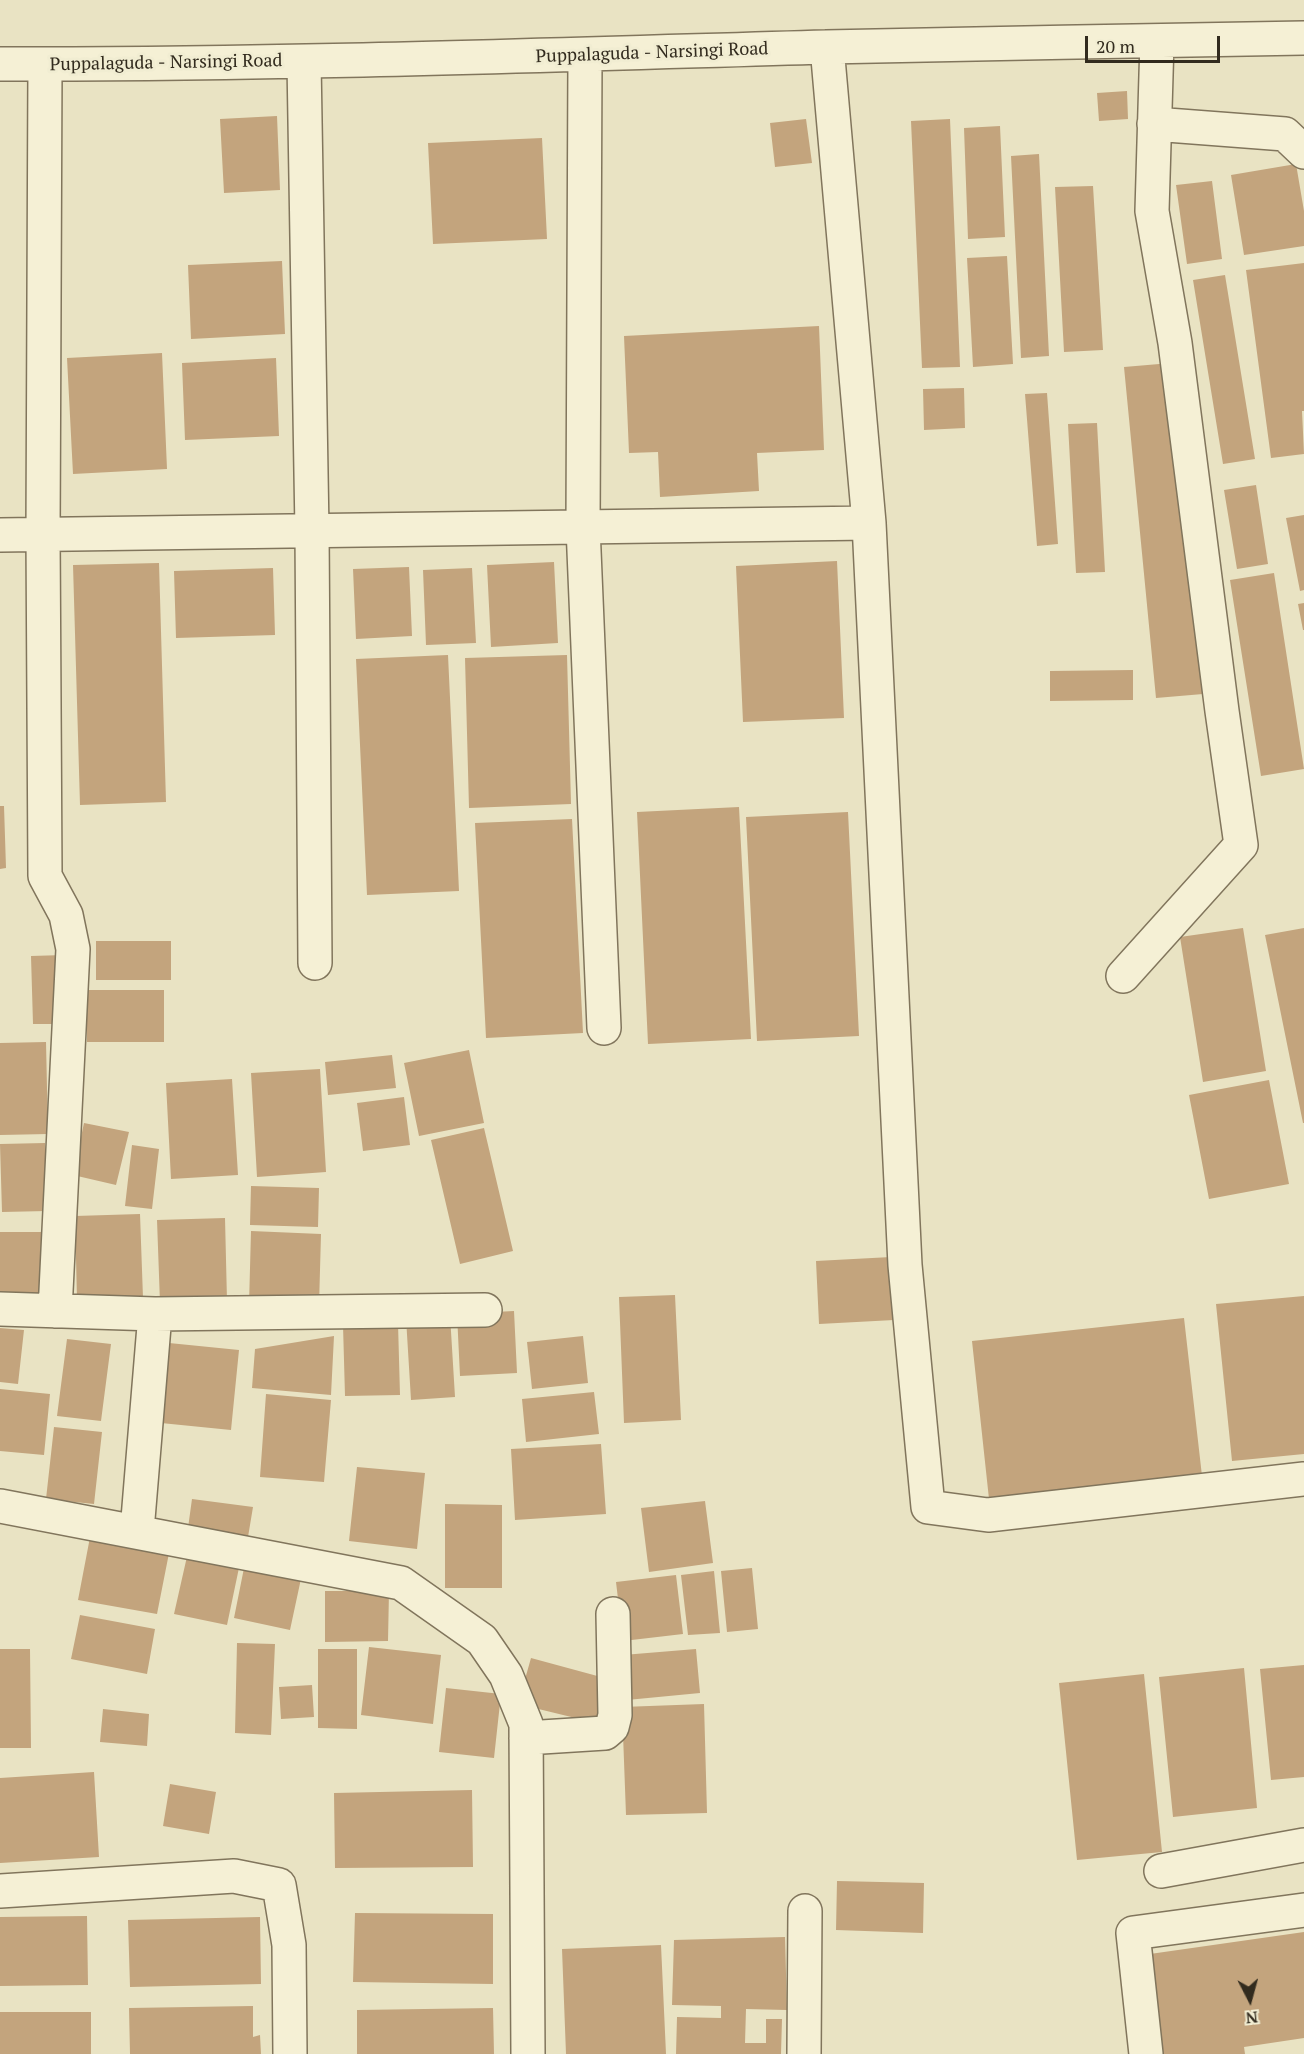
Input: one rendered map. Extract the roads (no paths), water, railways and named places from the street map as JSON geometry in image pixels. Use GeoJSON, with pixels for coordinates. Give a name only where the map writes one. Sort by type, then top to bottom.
{"type":"FeatureCollection","features":[{"type":"Feature","properties":{"kind":"street","name":"Puppalaguda - Narsingi Road"},"geometry":{"type":"LineString","coordinates":[[0,64],[304,62],[585,56],[827,47],[1304,38]]}},
{"type":"Feature","properties":{"kind":"street"},"geometry":{"type":"LineString","coordinates":[[1123,976],[1241,845],[1175,343],[1152,211],[1157,40]]}},
{"type":"Feature","properties":{"kind":"street"},"geometry":{"type":"LineString","coordinates":[[827,47],[869,523],[905,1265],[928,1507],[988,1515],[1304,1479]]}},
{"type":"Feature","properties":{"kind":"street"},"geometry":{"type":"LineString","coordinates":[[585,56],[583,527],[604,1028]]}},
{"type":"Feature","properties":{"kind":"street"},"geometry":{"type":"LineString","coordinates":[[304,62],[312,531],[315,963]]}},
{"type":"Feature","properties":{"kind":"street"},"geometry":{"type":"LineString","coordinates":[[45,64],[43,534],[45,876],[66,915],[73,949],[55,1311]]}},
{"type":"Feature","properties":{"kind":"street"},"geometry":{"type":"LineString","coordinates":[[1154,124],[1285,134],[1304,152]]}},
{"type":"Feature","properties":{"kind":"street"},"geometry":{"type":"LineString","coordinates":[[0,535],[869,523]]}},
{"type":"Feature","properties":{"kind":"street"},"geometry":{"type":"LineString","coordinates":[[0,1309],[155,1314],[485,1310]]}},
{"type":"Feature","properties":{"kind":"street"},"geometry":{"type":"LineString","coordinates":[[137,1531],[155,1314]]}},
{"type":"Feature","properties":{"kind":"street"},"geometry":{"type":"LineString","coordinates":[[0,1506],[401,1583],[482,1640],[506,1675],[526,1724],[528,2054]]}},
{"type":"Feature","properties":{"kind":"street"},"geometry":{"type":"LineString","coordinates":[[526,1738],[605,1733],[612,1727],[615,1715],[613,1614]]}},
{"type":"Feature","properties":{"kind":"street"},"geometry":{"type":"LineString","coordinates":[[1161,1871],[1304,1845]]}},
{"type":"Feature","properties":{"kind":"street"},"geometry":{"type":"LineString","coordinates":[[0,1891],[234,1876],[279,1885],[289,1945],[290,2054]]}},
{"type":"Feature","properties":{"kind":"street"},"geometry":{"type":"LineString","coordinates":[[1146,2054],[1133,1933],[1304,1910]]}},
{"type":"Feature","properties":{"kind":"street"},"geometry":{"type":"LineString","coordinates":[[804,2054],[805,1911]]}}]}
